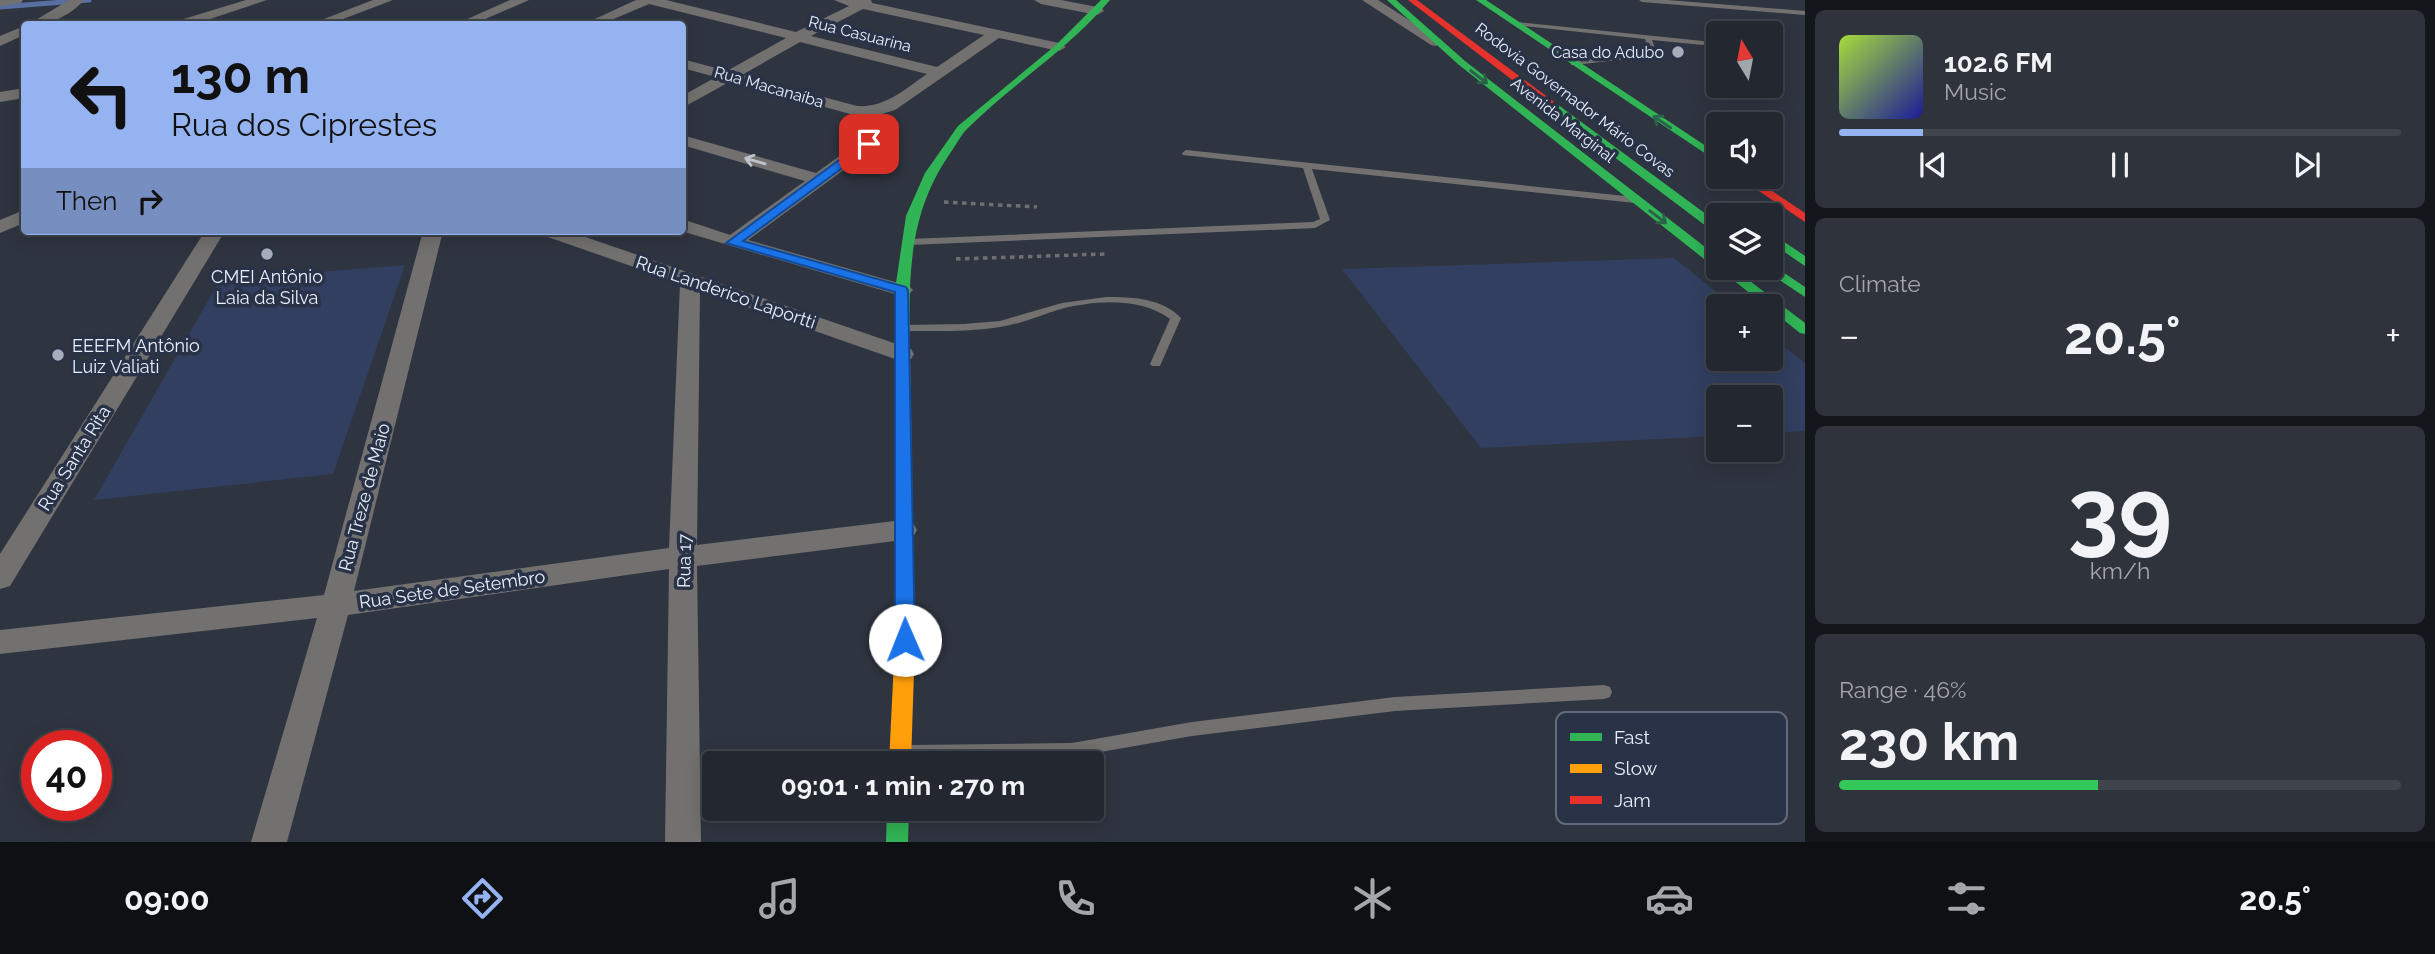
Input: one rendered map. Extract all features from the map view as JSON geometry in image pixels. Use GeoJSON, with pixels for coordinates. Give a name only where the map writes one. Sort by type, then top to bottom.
{"type":"FeatureCollection","features":[{"type":"Feature","properties":{"kind":"street"},"geometry":{"type":"LineString","coordinates":[[0,2],[16,0]]}},
{"type":"Feature","properties":{"kind":"street"},"geometry":{"type":"LineString","coordinates":[[192,21],[260,0]]}},
{"type":"Feature","properties":{"kind":"street"},"geometry":{"type":"LineString","coordinates":[[326,21],[386,0]]}},
{"type":"Feature","properties":{"kind":"street"},"geometry":{"type":"LineString","coordinates":[[470,21],[522,0]]}},
{"type":"Feature","properties":{"kind":"street"},"geometry":{"type":"LineString","coordinates":[[598,21],[649,0]]}},
{"type":"Feature","properties":{"kind":"street","name":"Rua Casuarina"},"geometry":{"type":"LineString","coordinates":[[649,0],[939,72]]}},
{"type":"Feature","properties":{"kind":"street"},"geometry":{"type":"LineString","coordinates":[[841,0],[866,2],[1059,47]]}},
{"type":"Feature","properties":{"kind":"street"},"geometry":{"type":"LineString","coordinates":[[1041,0],[1101,5]]}},
{"type":"Feature","properties":{"kind":"street"},"geometry":{"type":"LineString","coordinates":[[1369,0],[1441,45]]}},
{"type":"Feature","properties":{"kind":"street","name":"Avenida Marginal"},"geometry":{"type":"LineString","coordinates":[[1391,0],[1441,45],[1706,254]]}},
{"type":"Feature","properties":{"kind":"street","name":"Rodovia Governador Mário Covas"},"geometry":{"type":"LineString","coordinates":[[1412,0],[1706,220]]}},
{"type":"Feature","properties":{"kind":"street"},"geometry":{"type":"LineString","coordinates":[[1480,0],[1706,151]]}},
{"type":"Feature","properties":{"kind":"street"},"geometry":{"type":"LineString","coordinates":[[41,21],[76,2]]}},
{"type":"Feature","properties":{"kind":"street"},"geometry":{"type":"LineString","coordinates":[[686,101],[866,2]]}},
{"type":"Feature","properties":{"kind":"street"},"geometry":{"type":"LineString","coordinates":[[900,751],[905,640],[902,290],[912,216],[931,173],[961,128],[1059,47],[1101,5]]}},
{"type":"Feature","properties":{"kind":"street"},"geometry":{"type":"LineString","coordinates":[[1,33],[21,30]]}},
{"type":"Feature","properties":{"kind":"street"},"geometry":{"type":"LineString","coordinates":[[939,72],[997,33]]}},
{"type":"Feature","properties":{"kind":"street","name":"Rua Macanaíba"},"geometry":{"type":"LineString","coordinates":[[686,64],[856,111],[872,112],[889,107],[939,72]]}},
{"type":"Feature","properties":{"kind":"street"},"geometry":{"type":"LineString","coordinates":[[0,97],[21,94]]}},
{"type":"Feature","properties":{"kind":"street"},"geometry":{"type":"LineString","coordinates":[[686,141],[821,180]]}},
{"type":"Feature","properties":{"kind":"street"},"geometry":{"type":"LineString","coordinates":[[733,243],[869,144]]}},
{"type":"Feature","properties":{"kind":"street"},"geometry":{"type":"LineString","coordinates":[[1762,189],[1805,218]]}},
{"type":"Feature","properties":{"kind":"street"},"geometry":{"type":"LineString","coordinates":[[0,227],[21,217]]}},
{"type":"Feature","properties":{"kind":"street"},"geometry":{"type":"LineString","coordinates":[[686,226],[733,243],[902,290]]}},
{"type":"Feature","properties":{"kind":"street","name":"Rua Santa Rita"},"geometry":{"type":"LineString","coordinates":[[0,578],[213,235]]}},
{"type":"Feature","properties":{"kind":"street","name":"Rua Treze de Maio"},"geometry":{"type":"LineString","coordinates":[[269,842],[336,605],[432,235]]}},
{"type":"Feature","properties":{"kind":"street","name":"Rua Landerico Laportti"},"geometry":{"type":"LineString","coordinates":[[561,235],[903,354]]}},
{"type":"Feature","properties":{"kind":"street"},"geometry":{"type":"LineString","coordinates":[[1783,245],[1805,261]]}},
{"type":"Feature","properties":{"kind":"street"},"geometry":{"type":"LineString","coordinates":[[1783,277],[1805,293]]}},
{"type":"Feature","properties":{"kind":"street","name":"Rua 17"},"geometry":{"type":"LineString","coordinates":[[683,842],[683,557],[690,280]]}},
{"type":"Feature","properties":{"kind":"street"},"geometry":{"type":"LineString","coordinates":[[1740,280],[1805,330]]}},
{"type":"Feature","properties":{"kind":"street","name":"Rua Sete de Setembro"},"geometry":{"type":"LineString","coordinates":[[0,642],[336,605],[903,530]]}},
{"type":"Feature","properties":{"kind":"street"},"geometry":{"type":"LineString","coordinates":[[897,842],[898,821]]}},
{"type":"Feature","properties":{"kind":"lane"},"geometry":{"type":"LineString","coordinates":[[1643,0],[1805,13]]}},
{"type":"Feature","properties":{"kind":"lane"},"geometry":{"type":"LineString","coordinates":[[1515,24],[1703,43]]}},
{"type":"Feature","properties":{"kind":"lane"},"geometry":{"type":"LineString","coordinates":[[1574,63],[1643,55],[1652,51],[1648,38]]}},
{"type":"Feature","properties":{"kind":"lane"},"geometry":{"type":"LineString","coordinates":[[1186,153],[1637,201]]}},
{"type":"Feature","properties":{"kind":"lane"},"geometry":{"type":"LineString","coordinates":[[909,242],[1315,225],[1325,220],[1306,165]]}},
{"type":"Feature","properties":{"kind":"lane"},"geometry":{"type":"LineString","coordinates":[[903,327],[978,327],[1005,324],[1066,305],[1139,301],[1166,308],[1175,318],[1156,364]]}},
{"type":"Feature","properties":{"kind":"lane"},"geometry":{"type":"LineString","coordinates":[[1050,751],[1072,750],[1192,729],[1395,705],[1604,692]]}},
{"type":"Feature","properties":{"kind":"path"},"geometry":{"type":"LineString","coordinates":[[918,201],[1037,208]]}},
{"type":"Feature","properties":{"kind":"path"},"geometry":{"type":"LineString","coordinates":[[906,260],[1105,254]]}},
{"type":"Feature","properties":{"kind":"shaded area"},"geometry":{"type":"Polygon","coordinates":[[[1674,258],[1719,294],[1706,294],[1706,371],[1783,371],[1783,346],[1805,363],[1805,431],[1783,432],[1783,385],[1706,385],[1706,437],[1481,448],[1342,269],[1674,258]]]}},
{"type":"Feature","properties":{"kind":"shaded area"},"geometry":{"type":"Polygon","coordinates":[[[405,265],[333,474],[94,500],[220,280],[405,265]]]}},
{"type":"Feature","properties":{"kind":"waterway"},"geometry":{"type":"LineString","coordinates":[[0,7],[89,0]]}},
{"type":"Feature","properties":{"kind":"traffic: fast"},"geometry":{"type":"LineString","coordinates":[[903,356],[902,290],[912,216],[931,173],[962,128],[1059,47],[1106,0]]}},
{"type":"Feature","properties":{"kind":"traffic: fast"},"geometry":{"type":"LineString","coordinates":[[1391,0],[1462,63],[1706,254]]}},
{"type":"Feature","properties":{"kind":"traffic: fast"},"geometry":{"type":"LineString","coordinates":[[1480,0],[1706,151]]}},
{"type":"Feature","properties":{"kind":"traffic: fast"},"geometry":{"type":"LineString","coordinates":[[1553,106],[1706,220]]}},
{"type":"Feature","properties":{"kind":"traffic: fast"},"geometry":{"type":"LineString","coordinates":[[1783,246],[1805,262]]}},
{"type":"Feature","properties":{"kind":"traffic: fast"},"geometry":{"type":"LineString","coordinates":[[1783,277],[1805,293]]}},
{"type":"Feature","properties":{"kind":"traffic: fast"},"geometry":{"type":"LineString","coordinates":[[1740,280],[1805,330]]}},
{"type":"Feature","properties":{"kind":"traffic: fast"},"geometry":{"type":"LineString","coordinates":[[897,842],[898,821]]}},
{"type":"Feature","properties":{"kind":"traffic: slow"},"geometry":{"type":"LineString","coordinates":[[900,751],[905,640],[903,356]]}},
{"type":"Feature","properties":{"kind":"traffic: jam"},"geometry":{"type":"LineString","coordinates":[[1412,0],[1553,106]]}},
{"type":"Feature","properties":{"kind":"traffic: jam"},"geometry":{"type":"LineString","coordinates":[[1762,189],[1805,218]]}},
{"type":"Feature","properties":{"kind":"place","name":"Casa do Adubo"},"geometry":{"type":"Point","coordinates":[1678,52]}},
{"type":"Feature","properties":{"kind":"place","name":"CMEI Antônio Laia da Silva"},"geometry":{"type":"Point","coordinates":[267,254]}},
{"type":"Feature","properties":{"kind":"place","name":"EEEFM Antônio Luiz Valiati"},"geometry":{"type":"Point","coordinates":[58,355]}},
{"type":"Feature","properties":{"kind":"route"},"geometry":{"type":"LineString","coordinates":[[869,144],[733,243],[902,290],[905,640]]}}]}
